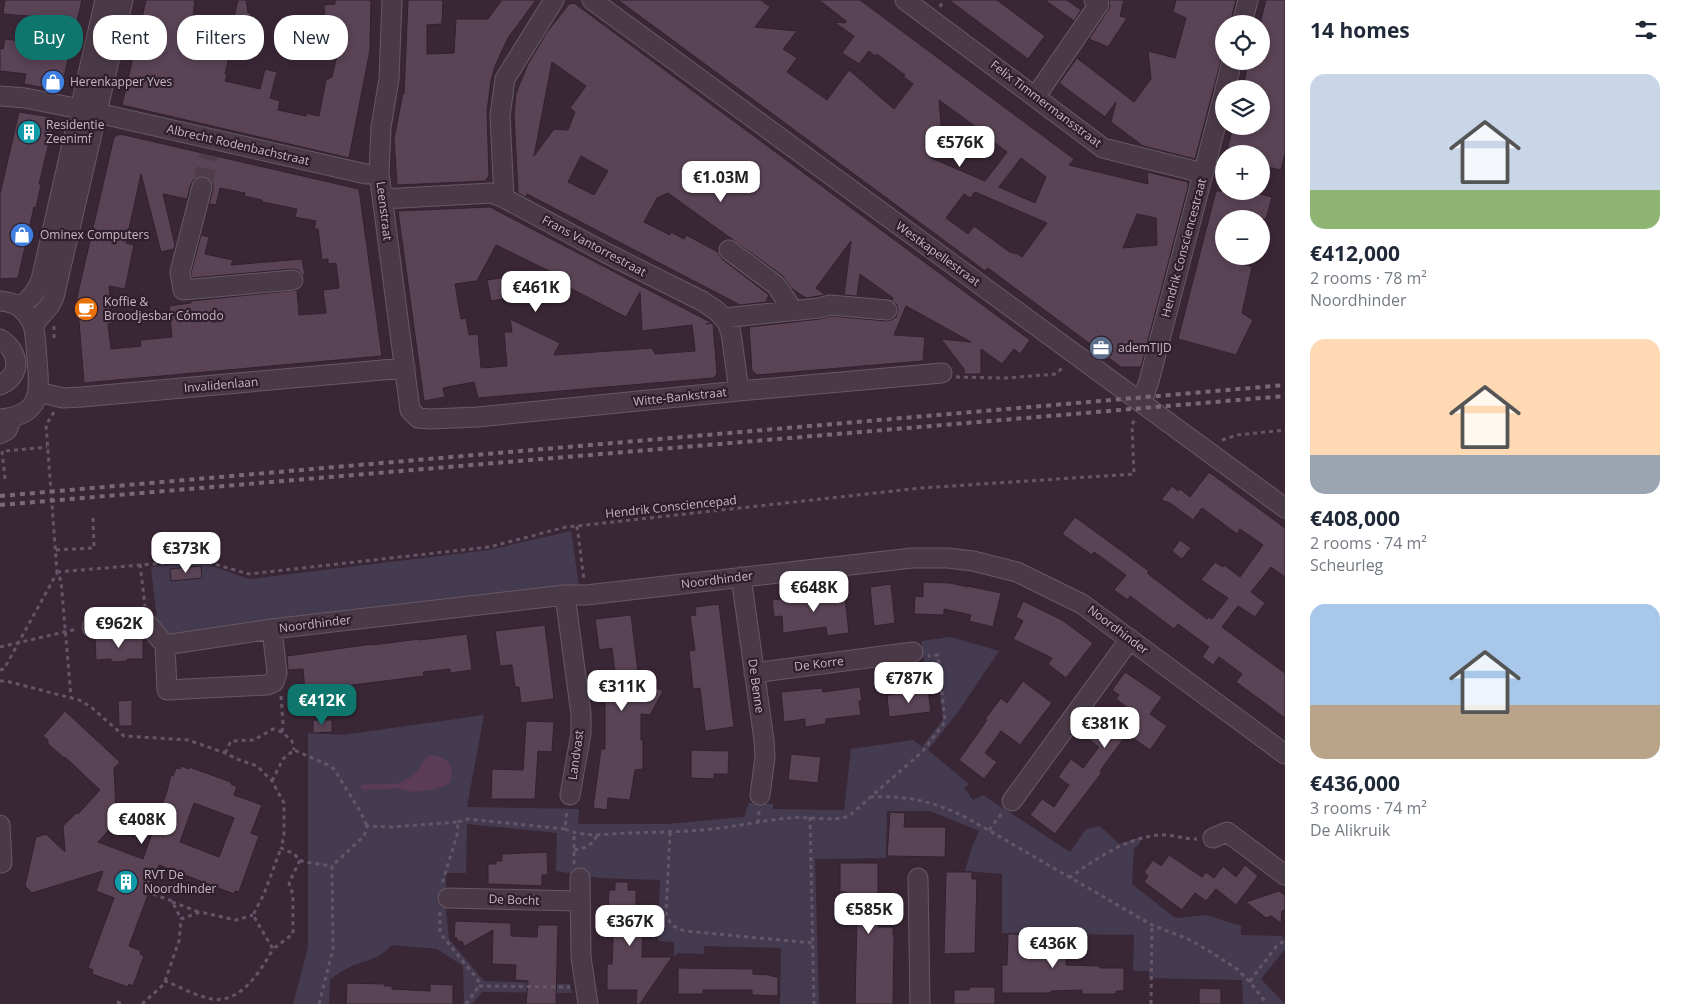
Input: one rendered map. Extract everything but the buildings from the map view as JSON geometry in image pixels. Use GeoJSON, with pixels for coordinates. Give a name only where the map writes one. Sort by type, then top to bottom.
{"type":"FeatureCollection","features":[{"type":"Feature","properties":{"kind":"street"},"geometry":{"type":"LineString","coordinates":[[33,325],[50,305],[54,297],[89,111],[105,0]]}},
{"type":"Feature","properties":{"kind":"street"},"geometry":{"type":"LineString","coordinates":[[20,306],[32,298],[41,280],[123,0]]}},
{"type":"Feature","properties":{"kind":"street","name":"Leenstraat"},"geometry":{"type":"LineString","coordinates":[[392,0],[389,79],[381,127],[380,173],[410,410],[418,418]]}},
{"type":"Feature","properties":{"kind":"street"},"geometry":{"type":"LineString","coordinates":[[504,198],[500,116],[505,79],[554,0]]}},
{"type":"Feature","properties":{"kind":"street","name":"Westkapellestraat"},"geometry":{"type":"LineString","coordinates":[[594,0],[1285,508]]}},
{"type":"Feature","properties":{"kind":"street","name":"Felix Timmermansstraat"},"geometry":{"type":"LineString","coordinates":[[906,0],[1103,148],[1203,174]]}},
{"type":"Feature","properties":{"kind":"street"},"geometry":{"type":"LineString","coordinates":[[1036,96],[1099,4],[1094,0]]}},
{"type":"Feature","properties":{"kind":"street"},"geometry":{"type":"LineString","coordinates":[[1244,15],[1248,0]]}},
{"type":"Feature","properties":{"kind":"street","name":"Albrecht Rodenbachstraat"},"geometry":{"type":"LineString","coordinates":[[0,96],[25,98],[89,111],[211,147],[366,174],[380,173]]}},
{"type":"Feature","properties":{"kind":"street","name":"Hendrik Consciencestraat"},"geometry":{"type":"LineString","coordinates":[[1142,402],[1215,128]]}},
{"type":"Feature","properties":{"kind":"street"},"geometry":{"type":"LineString","coordinates":[[202,187],[180,272],[183,290],[293,280]]}},
{"type":"Feature","properties":{"kind":"street","name":"Frans Vantorrestraat"},"geometry":{"type":"LineString","coordinates":[[382,199],[491,193],[702,301],[724,318]]}},
{"type":"Feature","properties":{"kind":"street"},"geometry":{"type":"LineString","coordinates":[[728,250],[776,285],[793,310]]}},
{"type":"Feature","properties":{"kind":"street"},"geometry":{"type":"LineString","coordinates":[[0,301],[20,306],[30,317],[33,325],[38,374],[36,400],[26,412],[6,419],[7,430],[1,445]]}},
{"type":"Feature","properties":{"kind":"street"},"geometry":{"type":"LineString","coordinates":[[739,391],[731,333],[724,318],[818,308],[830,305],[887,310]]}},
{"type":"Feature","properties":{"kind":"street"},"geometry":{"type":"LineString","coordinates":[[0,338],[14,351],[16,363],[11,377],[7,382],[0,385]]}},
{"type":"Feature","properties":{"kind":"street","name":"Invalidenlaan"},"geometry":{"type":"LineString","coordinates":[[38,392],[63,398],[82,397],[405,368]]}},
{"type":"Feature","properties":{"kind":"street","name":"Witte-Bankstraat"},"geometry":{"type":"LineString","coordinates":[[418,418],[478,417],[942,373]]}},
{"type":"Feature","properties":{"kind":"street","name":"Noordhinder"},"geometry":{"type":"LineString","coordinates":[[272,629],[277,673],[274,682],[267,685],[167,690],[165,645],[272,629],[565,595],[586,596],[912,558],[948,558],[973,561],[1016,572],[1082,604],[1285,754]]}},
{"type":"Feature","properties":{"kind":"street","name":"De Benne"},"geometry":{"type":"LineString","coordinates":[[741,577],[764,748],[764,766],[760,795]]}},
{"type":"Feature","properties":{"kind":"street","name":"Landvast"},"geometry":{"type":"LineString","coordinates":[[565,595],[581,714],[581,733],[570,795]]}},
{"type":"Feature","properties":{"kind":"street"},"geometry":{"type":"LineString","coordinates":[[92,627],[147,624],[165,645]]}},
{"type":"Feature","properties":{"kind":"street"},"geometry":{"type":"LineString","coordinates":[[1012,801],[1130,639]]}},
{"type":"Feature","properties":{"kind":"street","name":"De Korre"},"geometry":{"type":"LineString","coordinates":[[754,673],[913,652]]}},
{"type":"Feature","properties":{"kind":"street"},"geometry":{"type":"LineString","coordinates":[[0,825],[2,863],[0,863]]}},
{"type":"Feature","properties":{"kind":"street"},"geometry":{"type":"LineString","coordinates":[[1213,838],[1227,832],[1285,875]]}},
{"type":"Feature","properties":{"kind":"street"},"geometry":{"type":"LineString","coordinates":[[580,878],[580,957],[586,996]]}},
{"type":"Feature","properties":{"kind":"street"},"geometry":{"type":"LineString","coordinates":[[918,878],[920,1004]]}},
{"type":"Feature","properties":{"kind":"street","name":"De Bocht"},"geometry":{"type":"LineString","coordinates":[[443,898],[579,901]]}},
{"type":"Feature","properties":{"kind":"path"},"geometry":{"type":"LineString","coordinates":[[942,373],[960,378],[1005,378],[1056,374],[1075,355]]}},
{"type":"Feature","properties":{"kind":"path","name":"Hendrik Consciencepad"},"geometry":{"type":"LineString","coordinates":[[57,572],[200,560],[249,574],[489,547],[566,527],[921,488],[1134,474],[1132,425],[1142,402]]}},
{"type":"Feature","properties":{"kind":"path"},"geometry":{"type":"LineString","coordinates":[[52,415],[46,424],[47,447],[57,572],[61,581],[71,697]]}},
{"type":"Feature","properties":{"kind":"path"},"geometry":{"type":"LineString","coordinates":[[1205,448],[1237,435],[1285,430]]}},
{"type":"Feature","properties":{"kind":"path"},"geometry":{"type":"LineString","coordinates":[[5,479],[1,445],[47,447]]}},
{"type":"Feature","properties":{"kind":"path"},"geometry":{"type":"LineString","coordinates":[[56,550],[94,548],[92,518]]}},
{"type":"Feature","properties":{"kind":"path"},"geometry":{"type":"LineString","coordinates":[[577,526],[586,596]]}},
{"type":"Feature","properties":{"kind":"path"},"geometry":{"type":"LineString","coordinates":[[140,564],[147,624]]}},
{"type":"Feature","properties":{"kind":"path"},"geometry":{"type":"LineString","coordinates":[[0,670],[4,669],[57,572]]}},
{"type":"Feature","properties":{"kind":"path"},"geometry":{"type":"LineString","coordinates":[[0,648],[92,627]]}},
{"type":"Feature","properties":{"kind":"path"},"geometry":{"type":"LineString","coordinates":[[367,826],[392,827],[458,822],[468,819],[565,829],[574,834],[597,835],[718,828],[789,818],[843,819],[849,816],[922,752],[945,722],[938,655],[921,657],[913,652]]}},
{"type":"Feature","properties":{"kind":"path"},"geometry":{"type":"LineString","coordinates":[[0,681],[71,697],[91,707],[124,736],[188,740],[225,752],[256,766],[272,781],[284,804],[284,836],[264,894],[254,915],[236,920],[200,912],[153,894]]}},
{"type":"Feature","properties":{"kind":"path"},"geometry":{"type":"LineString","coordinates":[[282,710],[282,732]]}},
{"type":"Feature","properties":{"kind":"path"},"geometry":{"type":"LineString","coordinates":[[225,752],[232,741],[254,740],[272,729],[282,732],[292,741],[294,750]]}},
{"type":"Feature","properties":{"kind":"path"},"geometry":{"type":"LineString","coordinates":[[272,781],[283,759],[294,750]]}},
{"type":"Feature","properties":{"kind":"path"},"geometry":{"type":"LineString","coordinates":[[294,750],[334,769],[367,826],[364,836],[332,866],[333,949],[319,1004]]}},
{"type":"Feature","properties":{"kind":"path"},"geometry":{"type":"LineString","coordinates":[[565,829],[567,805],[570,795]]}},
{"type":"Feature","properties":{"kind":"path"},"geometry":{"type":"LineString","coordinates":[[870,797],[908,797],[953,811],[989,830],[1152,926],[1188,939],[1211,952],[1236,969],[1250,982],[1267,1004]]}},
{"type":"Feature","properties":{"kind":"path"},"geometry":{"type":"LineString","coordinates":[[810,817],[814,1004]]}},
{"type":"Feature","properties":{"kind":"path"},"geometry":{"type":"LineString","coordinates":[[458,822],[458,835],[442,884],[443,898],[440,932],[478,980],[479,986],[466,1004]]}},
{"type":"Feature","properties":{"kind":"path"},"geometry":{"type":"LineString","coordinates":[[670,832],[666,912],[668,921],[675,928],[685,931],[813,943]]}},
{"type":"Feature","properties":{"kind":"path"},"geometry":{"type":"LineString","coordinates":[[574,834],[574,867],[580,878]]}},
{"type":"Feature","properties":{"kind":"path"},"geometry":{"type":"LineString","coordinates":[[574,850],[586,848],[595,841],[597,835]]}},
{"type":"Feature","properties":{"kind":"path"},"geometry":{"type":"LineString","coordinates":[[1069,878],[1104,854],[1140,840],[1158,836],[1179,836],[1194,839],[1213,838]]}},
{"type":"Feature","properties":{"kind":"path"},"geometry":{"type":"LineString","coordinates":[[281,848],[294,854],[304,862],[332,866]]}},
{"type":"Feature","properties":{"kind":"path"},"geometry":{"type":"LineString","coordinates":[[165,981],[213,1000],[236,996],[263,967],[273,949],[293,934],[293,895],[289,883],[300,860]]}},
{"type":"Feature","properties":{"kind":"path"},"geometry":{"type":"LineString","coordinates":[[142,1004],[165,981],[179,940],[181,919],[172,901]]}},
{"type":"Feature","properties":{"kind":"path"},"geometry":{"type":"LineString","coordinates":[[181,919],[200,912]]}},
{"type":"Feature","properties":{"kind":"path"},"geometry":{"type":"LineString","coordinates":[[254,915],[273,949]]}},
{"type":"Feature","properties":{"kind":"path"},"geometry":{"type":"LineString","coordinates":[[1151,1004],[1152,926]]}},
{"type":"Feature","properties":{"kind":"path"},"geometry":{"type":"LineString","coordinates":[[1250,982],[1276,947],[1285,940]]}},
{"type":"Feature","properties":{"kind":"path"},"geometry":{"type":"LineString","coordinates":[[479,986],[586,996]]}},
{"type":"Feature","properties":{"kind":"path"},"geometry":{"type":"LineString","coordinates":[[117,1002],[123,1004]]}},
{"type":"Feature","properties":{"kind":"shaded area"},"geometry":{"type":"Polygon","coordinates":[[[571,531],[579,586],[164,635],[158,629],[151,567],[200,562],[249,579],[489,550],[571,531]]]}},
{"type":"Feature","properties":{"kind":"shaded area"},"geometry":{"type":"Polygon","coordinates":[[[951,637],[999,651],[958,712],[928,750],[969,784],[964,788],[973,800],[983,795],[1070,852],[1086,829],[1100,826],[1119,844],[1140,837],[1140,843],[1134,849],[1132,884],[1174,917],[1207,915],[1241,926],[1241,935],[1282,936],[1285,941],[1285,949],[1261,979],[1285,1004],[1243,1004],[1242,980],[1149,978],[1149,971],[1133,971],[1134,935],[1002,933],[1002,874],[965,871],[979,831],[930,811],[887,811],[886,858],[815,859],[819,1004],[780,1004],[781,948],[704,946],[704,954],[678,953],[674,957],[674,942],[658,941],[660,880],[600,878],[556,871],[557,833],[467,824],[466,873],[446,873],[446,909],[449,939],[484,981],[570,984],[572,993],[482,992],[472,1004],[463,1004],[463,966],[437,949],[392,945],[378,956],[351,967],[330,980],[329,1004],[293,1004],[308,948],[308,733],[343,735],[484,715],[467,807],[579,809],[578,824],[667,824],[744,817],[749,803],[773,804],[773,809],[844,810],[851,749],[913,740],[922,747],[943,719],[938,676],[926,677],[921,641],[951,637]]]}},
{"type":"Feature","properties":{"kind":"shaded area"},"geometry":{"type":"Polygon","coordinates":[[[430,755],[446,760],[449,763],[452,772],[449,784],[418,792],[400,789],[399,783],[415,773],[430,755]]]}},
{"type":"Feature","properties":{"kind":"waterway"},"geometry":{"type":"LineString","coordinates":[[363,787],[399,786]]}},
{"type":"Feature","properties":{"kind":"tunnel"},"geometry":{"type":"LineString","coordinates":[[202,187],[209,155]]}},
{"type":"Feature","properties":{"kind":"railway"},"geometry":{"type":"LineString","coordinates":[[0,496],[1285,385]]}},
{"type":"Feature","properties":{"kind":"railway"},"geometry":{"type":"LineString","coordinates":[[0,505],[1285,396]]}},
{"type":"Feature","properties":{"kind":"place","name":"Herenkapper Yves"},"geometry":{"type":"Point","coordinates":[53,82]}},
{"type":"Feature","properties":{"kind":"place","name":"Residentie Zeenimf"},"geometry":{"type":"Point","coordinates":[29,132]}},
{"type":"Feature","properties":{"kind":"place","name":"Ominex Computers"},"geometry":{"type":"Point","coordinates":[22,235]}},
{"type":"Feature","properties":{"kind":"place","name":"Koffie & Broodjesbar Cómodo"},"geometry":{"type":"Point","coordinates":[86,309]}},
{"type":"Feature","properties":{"kind":"place","name":"ademTIJD"},"geometry":{"type":"Point","coordinates":[1101,348]}},
{"type":"Feature","properties":{"kind":"place","name":"RVT De Noordhinder"},"geometry":{"type":"Point","coordinates":[126,882]}}]}
